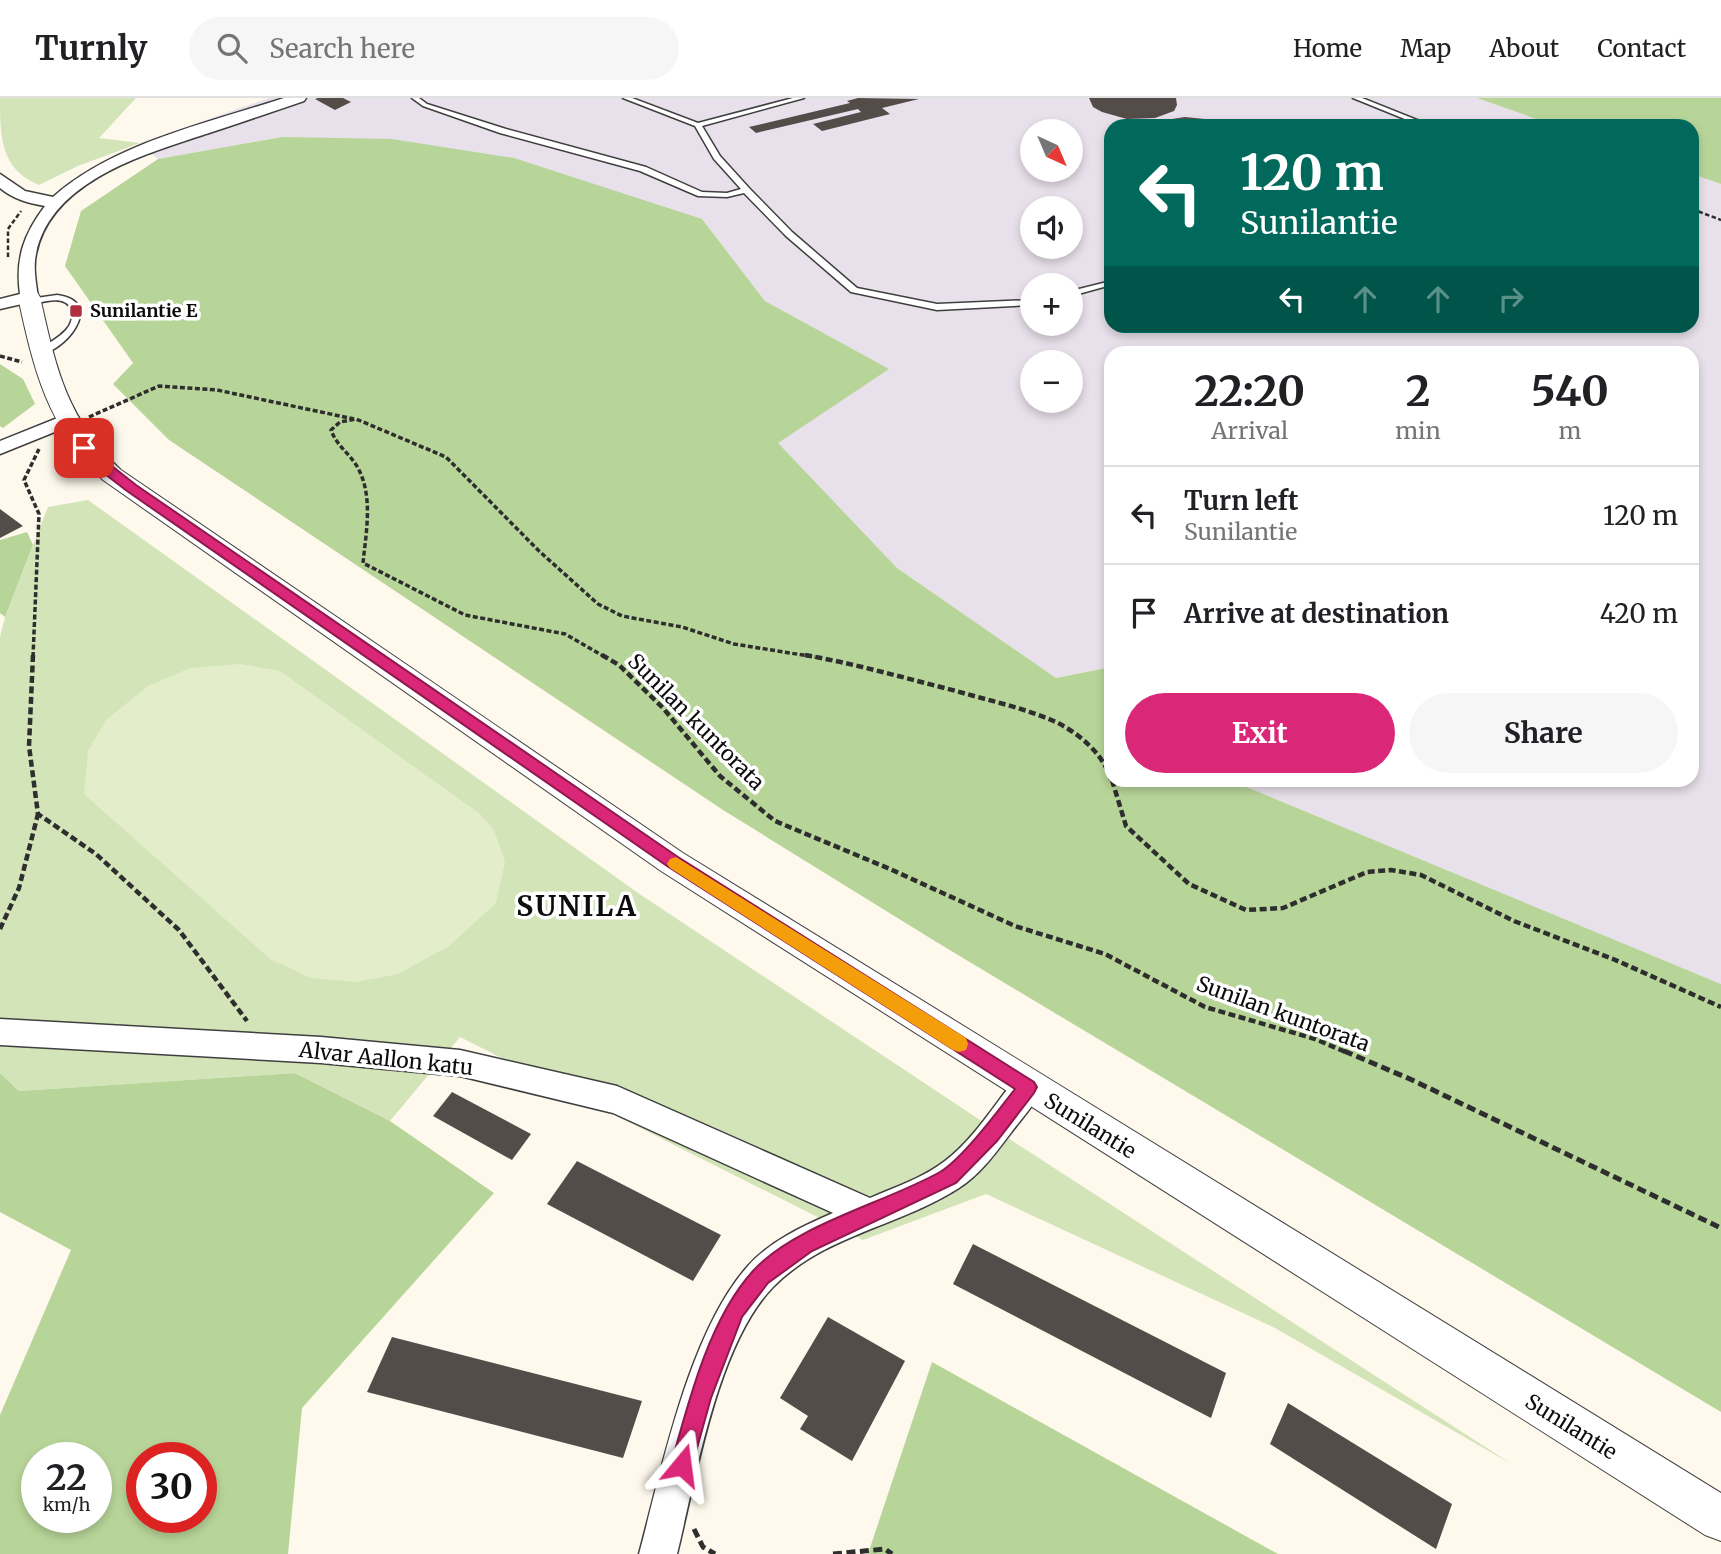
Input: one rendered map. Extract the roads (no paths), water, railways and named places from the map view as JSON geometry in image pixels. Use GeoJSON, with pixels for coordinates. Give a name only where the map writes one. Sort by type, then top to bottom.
{"type":"FeatureCollection","features":[{"type":"Feature","properties":{"kind":"street"},"geometry":{"type":"LineString","coordinates":[[0,304],[29,299],[26,260],[29,248],[45,219],[86,177],[106,165],[299,98]]}},
{"type":"Feature","properties":{"kind":"street"},"geometry":{"type":"LineString","coordinates":[[0,179],[9,190],[20,196],[59,202]]}},
{"type":"Feature","properties":{"kind":"street","name":"Sunilantie"},"geometry":{"type":"LineString","coordinates":[[29,299],[51,388],[68,424],[96,461],[112,475],[672,862],[1721,1520]]}},
{"type":"Feature","properties":{"kind":"street"},"geometry":{"type":"LineString","coordinates":[[0,449],[68,424]]}},
{"type":"Feature","properties":{"kind":"street","name":"Alvar Aallon katu"},"geometry":{"type":"LineString","coordinates":[[0,1032],[266,1047],[460,1063],[617,1100],[871,1214]]}},
{"type":"Feature","properties":{"kind":"street"},"geometry":{"type":"LineString","coordinates":[[657,1554],[701,1398],[735,1310],[761,1276],[805,1244],[949,1177],[990,1135],[1028,1087]]}},
{"type":"Feature","properties":{"kind":"lane"},"geometry":{"type":"LineString","coordinates":[[415,98],[425,105],[503,131],[643,169],[701,194],[727,195],[746,190]]}},
{"type":"Feature","properties":{"kind":"lane"},"geometry":{"type":"LineString","coordinates":[[626,98],[698,125],[801,98]]}},
{"type":"Feature","properties":{"kind":"lane"},"geometry":{"type":"LineString","coordinates":[[1356,98],[1410,119]]}},
{"type":"Feature","properties":{"kind":"lane"},"geometry":{"type":"LineString","coordinates":[[698,125],[717,157],[746,190],[789,234],[854,290],[937,307],[1020,304]]}},
{"type":"Feature","properties":{"kind":"lane"},"geometry":{"type":"LineString","coordinates":[[1083,291],[1104,285]]}},
{"type":"Feature","properties":{"kind":"lane"},"geometry":{"type":"LineString","coordinates":[[29,299],[67,299],[75,306],[77,317],[73,326],[41,352]]}},
{"type":"Feature","properties":{"kind":"place","name":"Sunilantie E"},"geometry":{"type":"Point","coordinates":[76,311]}},
{"type":"Feature","properties":{"kind":"district","name":"SUNILA"},"geometry":{"type":"Point","coordinates":[577,906]}}]}
